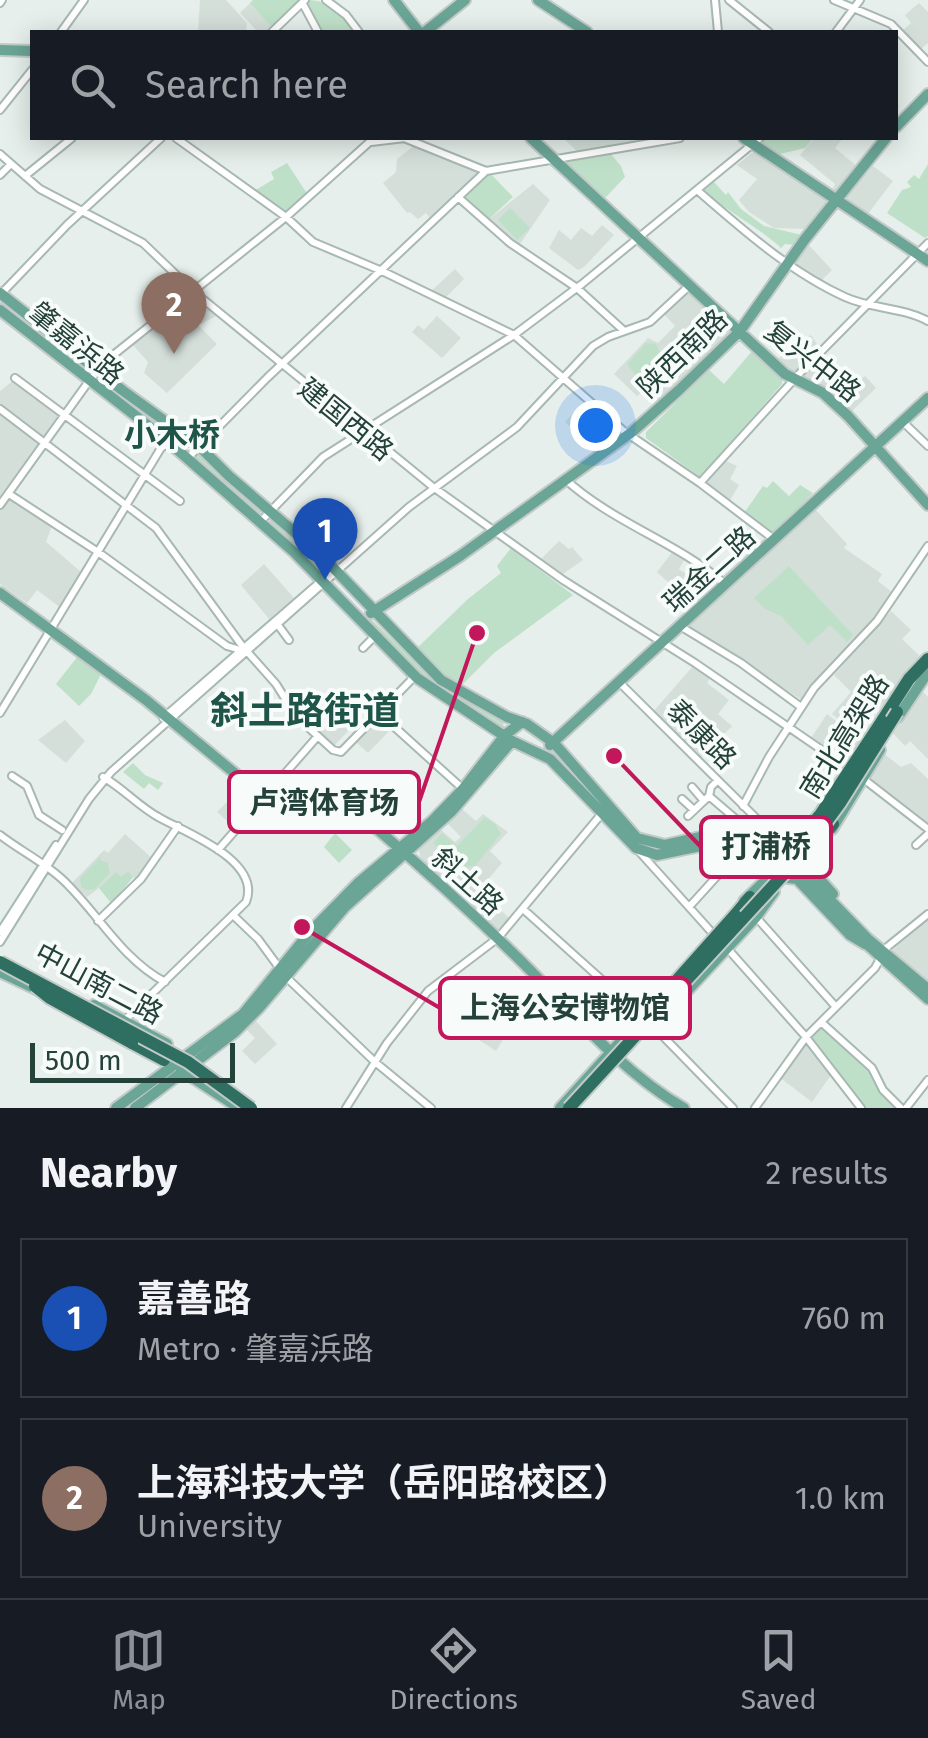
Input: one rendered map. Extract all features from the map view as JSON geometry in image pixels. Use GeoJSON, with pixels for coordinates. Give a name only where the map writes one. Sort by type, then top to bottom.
{"type":"FeatureCollection","features":[{"type":"Feature","properties":{"kind":"highway","name":"南北高架路"},"geometry":{"type":"LineString","coordinates":[[566,1108],[680,995],[805,851],[840,803],[896,704],[928,665]]}},
{"type":"Feature","properties":{"kind":"highway","name":"南北高架路"},"geometry":{"type":"LineString","coordinates":[[566,1108],[800,846],[823,816],[908,679],[928,665]]}},
{"type":"Feature","properties":{"kind":"highway"},"geometry":{"type":"LineString","coordinates":[[811,851],[833,824],[896,704]]}},
{"type":"Feature","properties":{"kind":"highway"},"geometry":{"type":"LineString","coordinates":[[806,831],[882,721]]}},
{"type":"Feature","properties":{"kind":"highway"},"geometry":{"type":"LineString","coordinates":[[680,995],[755,907],[774,892]]}},
{"type":"Feature","properties":{"kind":"highway"},"geometry":{"type":"LineString","coordinates":[[648,1018],[735,915],[755,907]]}},
{"type":"Feature","properties":{"kind":"highway"},"geometry":{"type":"LineString","coordinates":[[1,965],[162,1054],[244,1106]]}},
{"type":"Feature","properties":{"kind":"highway"},"geometry":{"type":"LineString","coordinates":[[29,979],[50,998],[170,1059]]}},
{"type":"Feature","properties":{"kind":"highway"},"geometry":{"type":"LineString","coordinates":[[29,979],[170,1059]]}},
{"type":"Feature","properties":{"kind":"main road"},"geometry":{"type":"LineString","coordinates":[[394,0],[419,30]]}},
{"type":"Feature","properties":{"kind":"main road"},"geometry":{"type":"LineString","coordinates":[[424,30],[461,0]]}},
{"type":"Feature","properties":{"kind":"main road"},"geometry":{"type":"LineString","coordinates":[[545,2],[584,30]]}},
{"type":"Feature","properties":{"kind":"main road"},"geometry":{"type":"LineString","coordinates":[[0,47],[30,49]]}},
{"type":"Feature","properties":{"kind":"main road"},"geometry":{"type":"LineString","coordinates":[[898,125],[928,94]]}},
{"type":"Feature","properties":{"kind":"main road","name":"复兴中路"},"geometry":{"type":"LineString","coordinates":[[533,140],[785,374],[823,393],[928,504]]}},
{"type":"Feature","properties":{"kind":"main road","name":"陕西南路"},"geometry":{"type":"LineString","coordinates":[[362,620],[628,435],[740,332],[884,140]]}},
{"type":"Feature","properties":{"kind":"main road"},"geometry":{"type":"LineString","coordinates":[[757,141],[923,257]]}},
{"type":"Feature","properties":{"kind":"main road","name":"肇嘉浜路"},"geometry":{"type":"LineString","coordinates":[[0,294],[197,444],[338,570],[440,680],[522,722],[549,747]]}},
{"type":"Feature","properties":{"kind":"main road","name":"肇嘉浜路"},"geometry":{"type":"LineString","coordinates":[[0,310],[188,459],[324,580],[415,676],[508,738]]}},
{"type":"Feature","properties":{"kind":"main road","name":"瑞金二路"},"geometry":{"type":"LineString","coordinates":[[549,747],[928,398]]}},
{"type":"Feature","properties":{"kind":"main road"},"geometry":{"type":"LineString","coordinates":[[748,564],[766,552],[812,504]]}},
{"type":"Feature","properties":{"kind":"main road","name":"斜土路"},"geometry":{"type":"LineString","coordinates":[[0,593],[254,786],[363,820],[498,938],[650,1086],[684,1108]]}},
{"type":"Feature","properties":{"kind":"main road"},"geometry":{"type":"LineString","coordinates":[[648,1018],[680,995],[719,940],[755,907],[782,853],[796,845],[856,773],[928,665]]}},
{"type":"Feature","properties":{"kind":"main road"},"geometry":{"type":"LineString","coordinates":[[896,704],[856,773],[832,829],[811,851],[797,880],[850,936],[928,988]]}},
{"type":"Feature","properties":{"kind":"main road"},"geometry":{"type":"LineString","coordinates":[[403,853],[522,722]]}},
{"type":"Feature","properties":{"kind":"main road"},"geometry":{"type":"LineString","coordinates":[[508,738],[539,750],[549,747]]}},
{"type":"Feature","properties":{"kind":"main road"},"geometry":{"type":"LineString","coordinates":[[116,1108],[170,1059],[190,1061],[235,1032],[282,973],[345,907],[467,796],[508,738]]}},
{"type":"Feature","properties":{"kind":"main road"},"geometry":{"type":"LineString","coordinates":[[549,747],[636,848],[650,854],[741,823],[771,833],[782,844],[796,845]]}},
{"type":"Feature","properties":{"kind":"main road"},"geometry":{"type":"LineString","coordinates":[[549,747],[605,810],[637,838],[677,854],[728,842],[748,842],[773,855],[772,872]]}},
{"type":"Feature","properties":{"kind":"main road"},"geometry":{"type":"LineString","coordinates":[[663,848],[736,834],[758,837],[782,853],[811,851]]}},
{"type":"Feature","properties":{"kind":"main road"},"geometry":{"type":"LineString","coordinates":[[811,851],[808,866],[876,950]]}},
{"type":"Feature","properties":{"kind":"main road"},"geometry":{"type":"LineString","coordinates":[[772,872],[800,876],[928,999]]}},
{"type":"Feature","properties":{"kind":"main road"},"geometry":{"type":"LineString","coordinates":[[566,1108],[648,1018],[698,955],[774,892],[800,876]]}},
{"type":"Feature","properties":{"kind":"main road"},"geometry":{"type":"LineString","coordinates":[[719,940],[755,907]]}},
{"type":"Feature","properties":{"kind":"main road","name":"中山南二路"},"geometry":{"type":"LineString","coordinates":[[1,965],[78,1017],[170,1059],[190,1061],[244,1106]]}},
{"type":"Feature","properties":{"kind":"main road","name":"中山南二路"},"geometry":{"type":"LineString","coordinates":[[1,965],[168,1044],[170,1059]]}},
{"type":"Feature","properties":{"kind":"main road","name":"中山南二路"},"geometry":{"type":"LineString","coordinates":[[1,965],[170,1059]]}},
{"type":"Feature","properties":{"kind":"main road","name":"中山南二路"},"geometry":{"type":"LineString","coordinates":[[1,965],[75,1002],[244,1106]]}},
{"type":"Feature","properties":{"kind":"main road"},"geometry":{"type":"LineString","coordinates":[[125,1108],[170,1059]]}},
{"type":"Feature","properties":{"kind":"main road"},"geometry":{"type":"LineString","coordinates":[[135,1108],[170,1059]]}},
{"type":"Feature","properties":{"kind":"street"},"geometry":{"type":"LineString","coordinates":[[62,30],[84,0]]}},
{"type":"Feature","properties":{"kind":"street"},"geometry":{"type":"LineString","coordinates":[[326,0],[357,30]]}},
{"type":"Feature","properties":{"kind":"street"},"geometry":{"type":"LineString","coordinates":[[715,0],[718,30]]}},
{"type":"Feature","properties":{"kind":"street"},"geometry":{"type":"LineString","coordinates":[[729,0],[766,30]]}},
{"type":"Feature","properties":{"kind":"street"},"geometry":{"type":"LineString","coordinates":[[834,0],[896,30]]}},
{"type":"Feature","properties":{"kind":"street"},"geometry":{"type":"LineString","coordinates":[[838,30],[860,0]]}},
{"type":"Feature","properties":{"kind":"street"},"geometry":{"type":"LineString","coordinates":[[274,30],[304,2],[317,30]]}},
{"type":"Feature","properties":{"kind":"street"},"geometry":{"type":"LineString","coordinates":[[898,32],[928,62]]}},
{"type":"Feature","properties":{"kind":"street"},"geometry":{"type":"LineString","coordinates":[[0,110],[30,72]]}},
{"type":"Feature","properties":{"kind":"street"},"geometry":{"type":"LineString","coordinates":[[25,176],[70,140]]}},
{"type":"Feature","properties":{"kind":"street"},"geometry":{"type":"LineString","coordinates":[[0,294],[81,211],[159,140]]}},
{"type":"Feature","properties":{"kind":"street"},"geometry":{"type":"LineString","coordinates":[[179,140],[286,217],[320,247],[382,271],[514,336],[628,435],[700,482],[774,540]]}},
{"type":"Feature","properties":{"kind":"street"},"geometry":{"type":"LineString","coordinates":[[0,505],[97,370],[286,217],[370,140]]}},
{"type":"Feature","properties":{"kind":"street"},"geometry":{"type":"LineString","coordinates":[[409,140],[486,171],[668,140]]}},
{"type":"Feature","properties":{"kind":"street"},"geometry":{"type":"LineString","coordinates":[[259,523],[317,462],[514,336],[757,141]]}},
{"type":"Feature","properties":{"kind":"street","name":"建国西路"},"geometry":{"type":"LineString","coordinates":[[0,154],[40,189],[143,243],[192,291],[433,488],[588,597],[663,642],[856,773],[928,832]]}},
{"type":"Feature","properties":{"kind":"street"},"geometry":{"type":"LineString","coordinates":[[0,175],[11,164]]}},
{"type":"Feature","properties":{"kind":"street"},"geometry":{"type":"LineString","coordinates":[[188,459],[197,444],[486,171]]}},
{"type":"Feature","properties":{"kind":"street"},"geometry":{"type":"LineString","coordinates":[[697,190],[789,262],[849,300],[928,321]]}},
{"type":"Feature","properties":{"kind":"street"},"geometry":{"type":"LineString","coordinates":[[458,197],[510,244],[577,288],[624,330]]}},
{"type":"Feature","properties":{"kind":"street"},"geometry":{"type":"LineString","coordinates":[[700,482],[794,378],[868,304],[923,257],[928,242]]}},
{"type":"Feature","properties":{"kind":"street"},"geometry":{"type":"LineString","coordinates":[[0,932],[103,777],[324,580],[433,488],[517,427],[595,344],[659,316],[691,284]]}},
{"type":"Feature","properties":{"kind":"street"},"geometry":{"type":"LineString","coordinates":[[15,378],[180,501]]}},
{"type":"Feature","properties":{"kind":"street"},"geometry":{"type":"LineString","coordinates":[[0,408],[156,528],[302,723],[338,753],[415,676]]}},
{"type":"Feature","properties":{"kind":"street"},"geometry":{"type":"LineString","coordinates":[[903,422],[928,446]]}},
{"type":"Feature","properties":{"kind":"street"},"geometry":{"type":"LineString","coordinates":[[0,713],[161,448],[169,443],[197,444]]}},
{"type":"Feature","properties":{"kind":"street"},"geometry":{"type":"LineString","coordinates":[[565,479],[624,523],[691,557],[725,584]]}},
{"type":"Feature","properties":{"kind":"street"},"geometry":{"type":"LineString","coordinates":[[8,494],[98,552],[234,650],[245,649],[278,625],[324,580]]}},
{"type":"Feature","properties":{"kind":"street"},"geometry":{"type":"LineString","coordinates":[[743,806],[814,688],[877,620],[928,546]]}},
{"type":"Feature","properties":{"kind":"street"},"geometry":{"type":"LineString","coordinates":[[278,625],[289,640]]}},
{"type":"Feature","properties":{"kind":"street"},"geometry":{"type":"LineString","coordinates":[[680,626],[741,663],[802,708]]}},
{"type":"Feature","properties":{"kind":"street"},"geometry":{"type":"LineString","coordinates":[[363,648],[376,636]]}},
{"type":"Feature","properties":{"kind":"street","name":"泰康路"},"geometry":{"type":"LineString","coordinates":[[621,684],[771,833]]}},
{"type":"Feature","properties":{"kind":"street"},"geometry":{"type":"LineString","coordinates":[[379,712],[462,789]]}},
{"type":"Feature","properties":{"kind":"street"},"geometry":{"type":"LineString","coordinates":[[218,850],[317,737]]}},
{"type":"Feature","properties":{"kind":"street"},"geometry":{"type":"LineString","coordinates":[[12,776],[27,786],[40,815],[62,830]]}},
{"type":"Feature","properties":{"kind":"street"},"geometry":{"type":"LineString","coordinates":[[103,777],[158,817],[218,850],[241,870],[250,888],[246,902],[234,916],[124,1021]]}},
{"type":"Feature","properties":{"kind":"street"},"geometry":{"type":"LineString","coordinates":[[682,799],[691,813],[707,798],[717,780]]}},
{"type":"Feature","properties":{"kind":"street"},"geometry":{"type":"LineString","coordinates":[[243,800],[254,786]]}},
{"type":"Feature","properties":{"kind":"street"},"geometry":{"type":"LineString","coordinates":[[692,787],[741,823],[752,823],[754,817]]}},
{"type":"Feature","properties":{"kind":"street"},"geometry":{"type":"LineString","coordinates":[[346,1108],[374,1062],[438,981],[498,938],[605,810]]}},
{"type":"Feature","properties":{"kind":"street"},"geometry":{"type":"LineString","coordinates":[[98,922],[135,885],[178,826]]}},
{"type":"Feature","properties":{"kind":"street"},"geometry":{"type":"LineString","coordinates":[[916,845],[928,832]]}},
{"type":"Feature","properties":{"kind":"street"},"geometry":{"type":"LineString","coordinates":[[0,835],[71,888],[146,971],[165,982]]}},
{"type":"Feature","properties":{"kind":"street"},"geometry":{"type":"LineString","coordinates":[[689,906],[748,842]]}},
{"type":"Feature","properties":{"kind":"street"},"geometry":{"type":"LineString","coordinates":[[636,848],[806,1037],[861,1108]]}},
{"type":"Feature","properties":{"kind":"street"},"geometry":{"type":"LineString","coordinates":[[663,848],[654,862],[655,869],[689,906]]}},
{"type":"Feature","properties":{"kind":"street"},"geometry":{"type":"LineString","coordinates":[[0,942],[44,867]]}},
{"type":"Feature","properties":{"kind":"street"},"geometry":{"type":"LineString","coordinates":[[755,907],[836,1007]]}},
{"type":"Feature","properties":{"kind":"street"},"geometry":{"type":"LineString","coordinates":[[524,909],[648,1018],[733,1108]]}},
{"type":"Feature","properties":{"kind":"street"},"geometry":{"type":"LineString","coordinates":[[755,1108],[876,950],[928,914]]}},
{"type":"Feature","properties":{"kind":"street"},"geometry":{"type":"LineString","coordinates":[[234,916],[264,946],[282,973],[374,1062],[432,1108]]}},
{"type":"Feature","properties":{"kind":"street"},"geometry":{"type":"LineString","coordinates":[[822,1022],[872,1068],[882,1090],[904,1108],[928,1080]]}},
{"type":"Feature","properties":{"kind":"shaded area"},"geometry":{"type":"Polygon","coordinates":[[[200,0],[226,0],[247,23],[246,30],[198,30],[200,0]]]}},
{"type":"Feature","properties":{"kind":"shaded area"},"geometry":{"type":"Polygon","coordinates":[[[250,3],[273,29],[256,30],[240,13],[250,3]]]}},
{"type":"Feature","properties":{"kind":"shaded area"},"geometry":{"type":"Polygon","coordinates":[[[919,3],[928,12],[928,43],[919,51],[901,32],[911,23],[905,15],[919,3]]]}},
{"type":"Feature","properties":{"kind":"shaded area"},"geometry":{"type":"Polygon","coordinates":[[[565,140],[654,140],[579,153],[565,140]]]}},
{"type":"Feature","properties":{"kind":"shaded area"},"geometry":{"type":"Polygon","coordinates":[[[812,140],[841,140],[835,148],[859,168],[840,191],[832,190],[835,184],[800,155],[812,140]]]}},
{"type":"Feature","properties":{"kind":"shaded area"},"geometry":{"type":"Polygon","coordinates":[[[415,145],[480,173],[431,219],[426,213],[418,219],[407,213],[383,183],[396,172],[397,159],[415,145]]]}},
{"type":"Feature","properties":{"kind":"shaded area"},"geometry":{"type":"Polygon","coordinates":[[[752,153],[759,153],[827,197],[827,204],[808,229],[774,228],[749,212],[739,200],[757,179],[737,165],[752,153]]]}},
{"type":"Feature","properties":{"kind":"shaded area"},"geometry":{"type":"Polygon","coordinates":[[[873,166],[893,181],[867,215],[845,200],[873,166]]]}},
{"type":"Feature","properties":{"kind":"shaded area"},"geometry":{"type":"Polygon","coordinates":[[[533,184],[550,200],[518,247],[487,221],[533,184]]]}},
{"type":"Feature","properties":{"kind":"shaded area"},"geometry":{"type":"Polygon","coordinates":[[[602,225],[614,235],[578,270],[549,248],[559,230],[571,240],[581,228],[592,236],[602,225]]]}},
{"type":"Feature","properties":{"kind":"shaded area"},"geometry":{"type":"Polygon","coordinates":[[[806,242],[832,270],[821,281],[792,262],[806,242]]]}},
{"type":"Feature","properties":{"kind":"shaded area"},"geometry":{"type":"Polygon","coordinates":[[[455,269],[464,279],[443,300],[429,293],[455,269]]]}},
{"type":"Feature","properties":{"kind":"shaded area"},"geometry":{"type":"Polygon","coordinates":[[[690,286],[736,332],[658,407],[643,391],[637,396],[614,374],[648,338],[658,343],[675,326],[664,314],[690,286]]]}},
{"type":"Feature","properties":{"kind":"shaded area"},"geometry":{"type":"Polygon","coordinates":[[[193,296],[216,316],[201,324],[182,305],[193,296]]]}},
{"type":"Feature","properties":{"kind":"shaded area"},"geometry":{"type":"Polygon","coordinates":[[[179,306],[217,344],[167,393],[144,373],[148,362],[133,345],[179,306]]]}},
{"type":"Feature","properties":{"kind":"shaded area"},"geometry":{"type":"Polygon","coordinates":[[[437,316],[461,338],[442,358],[412,332],[418,325],[424,330],[437,316]]]}},
{"type":"Feature","properties":{"kind":"shaded area"},"geometry":{"type":"Polygon","coordinates":[[[811,335],[820,349],[797,372],[786,371],[776,361],[788,347],[811,335]]]}},
{"type":"Feature","properties":{"kind":"shaded area"},"geometry":{"type":"Polygon","coordinates":[[[816,362],[831,380],[841,376],[851,387],[865,376],[876,388],[850,413],[842,406],[850,397],[842,388],[827,392],[805,378],[805,372],[816,362]]]}},
{"type":"Feature","properties":{"kind":"shaded area"},"geometry":{"type":"Polygon","coordinates":[[[15,379],[62,413],[5,494],[52,525],[46,542],[81,572],[61,608],[37,590],[27,603],[0,584],[0,391],[15,379]]]}},
{"type":"Feature","properties":{"kind":"shaded area"},"geometry":{"type":"Polygon","coordinates":[[[585,401],[600,414],[579,434],[565,422],[585,401]]]}},
{"type":"Feature","properties":{"kind":"shaded area"},"geometry":{"type":"Polygon","coordinates":[[[722,459],[737,466],[730,479],[739,485],[729,502],[703,482],[722,459]]]}},
{"type":"Feature","properties":{"kind":"shaded area"},"geometry":{"type":"Polygon","coordinates":[[[814,508],[847,544],[844,548],[882,574],[878,581],[893,593],[875,619],[802,700],[685,625],[814,508]]]}},
{"type":"Feature","properties":{"kind":"shaded area"},"geometry":{"type":"Polygon","coordinates":[[[559,541],[569,549],[572,547],[583,560],[560,576],[539,561],[559,541]]]}},
{"type":"Feature","properties":{"kind":"shaded area"},"geometry":{"type":"Polygon","coordinates":[[[673,551],[686,557],[679,569],[690,577],[679,592],[657,572],[673,551]]]}},
{"type":"Feature","properties":{"kind":"shaded area"},"geometry":{"type":"Polygon","coordinates":[[[264,564],[294,598],[269,619],[241,585],[264,564]]]}},
{"type":"Feature","properties":{"kind":"shaded area"},"geometry":{"type":"Polygon","coordinates":[[[891,611],[911,630],[902,639],[921,657],[874,715],[865,710],[853,724],[846,718],[842,722],[832,714],[851,692],[834,675],[891,611]]]}},
{"type":"Feature","properties":{"kind":"shaded area"},"geometry":{"type":"Polygon","coordinates":[[[694,665],[712,676],[707,683],[729,700],[718,714],[732,726],[699,760],[652,713],[694,665]]]}},
{"type":"Feature","properties":{"kind":"shaded area"},"geometry":{"type":"Polygon","coordinates":[[[923,692],[928,697],[928,759],[910,741],[905,746],[891,731],[923,692]]]}},
{"type":"Feature","properties":{"kind":"shaded area"},"geometry":{"type":"Polygon","coordinates":[[[329,709],[350,729],[333,747],[309,728],[329,709]]]}},
{"type":"Feature","properties":{"kind":"shaded area"},"geometry":{"type":"Polygon","coordinates":[[[827,714],[862,741],[846,762],[811,738],[827,714]]]}},
{"type":"Feature","properties":{"kind":"shaded area"},"geometry":{"type":"Polygon","coordinates":[[[380,715],[393,727],[368,753],[355,741],[380,715]]]}},
{"type":"Feature","properties":{"kind":"shaded area"},"geometry":{"type":"Polygon","coordinates":[[[65,720],[85,741],[66,763],[38,740],[65,720]]]}},
{"type":"Feature","properties":{"kind":"shaded area"},"geometry":{"type":"Polygon","coordinates":[[[883,753],[901,767],[911,763],[928,779],[928,824],[870,778],[883,753]]]}},
{"type":"Feature","properties":{"kind":"shaded area"},"geometry":{"type":"Polygon","coordinates":[[[252,791],[261,798],[234,827],[217,812],[236,793],[243,800],[252,791]]]}},
{"type":"Feature","properties":{"kind":"shaded area"},"geometry":{"type":"Polygon","coordinates":[[[461,808],[476,821],[483,814],[508,832],[490,851],[502,863],[479,890],[509,918],[500,929],[494,928],[421,860],[419,850],[440,829],[455,842],[461,837],[447,823],[461,808]]]}},
{"type":"Feature","properties":{"kind":"shaded area"},"geometry":{"type":"Polygon","coordinates":[[[125,834],[153,859],[141,875],[133,877],[120,890],[123,893],[112,904],[99,888],[87,897],[72,883],[125,834]]]}},
{"type":"Feature","properties":{"kind":"shaded area"},"geometry":{"type":"Polygon","coordinates":[[[928,918],[928,985],[893,950],[928,918]]]}},
{"type":"Feature","properties":{"kind":"shaded area"},"geometry":{"type":"Polygon","coordinates":[[[531,980],[535,985],[527,995],[537,1008],[517,1032],[510,1028],[496,1051],[473,1036],[491,1006],[531,980]]]}},
{"type":"Feature","properties":{"kind":"shaded area"},"geometry":{"type":"Polygon","coordinates":[[[255,1020],[277,1044],[255,1064],[242,1051],[255,1038],[246,1029],[255,1020]]]}},
{"type":"Feature","properties":{"kind":"shaded area"},"geometry":{"type":"Polygon","coordinates":[[[805,1041],[831,1075],[812,1102],[779,1077],[805,1041]]]}},
{"type":"Feature","properties":{"kind":"green space"},"geometry":{"type":"Polygon","coordinates":[[[303,0],[273,29],[250,3],[303,0]]]}},
{"type":"Feature","properties":{"kind":"green space"},"geometry":{"type":"Polygon","coordinates":[[[307,0],[323,2],[336,9],[355,30],[321,30],[305,4],[307,0]]]}},
{"type":"Feature","properties":{"kind":"green space"},"geometry":{"type":"Polygon","coordinates":[[[811,140],[805,148],[780,154],[761,141],[811,140]]]}},
{"type":"Feature","properties":{"kind":"green space"},"geometry":{"type":"Polygon","coordinates":[[[610,153],[625,177],[604,199],[565,161],[610,153]]]}},
{"type":"Feature","properties":{"kind":"green space"},"geometry":{"type":"Polygon","coordinates":[[[287,163],[308,195],[285,213],[254,191],[274,179],[271,172],[287,163]]]}},
{"type":"Feature","properties":{"kind":"green space"},"geometry":{"type":"Polygon","coordinates":[[[928,164],[925,238],[887,213],[902,190],[911,187],[907,182],[914,175],[919,179],[928,164]]]}},
{"type":"Feature","properties":{"kind":"green space"},"geometry":{"type":"Polygon","coordinates":[[[489,172],[513,197],[487,221],[460,197],[489,172]]]}},
{"type":"Feature","properties":{"kind":"green space"},"geometry":{"type":"Polygon","coordinates":[[[714,182],[764,226],[802,235],[796,245],[785,244],[781,248],[703,191],[714,182]]]}},
{"type":"Feature","properties":{"kind":"green space"},"geometry":{"type":"Polygon","coordinates":[[[510,208],[530,228],[517,240],[498,220],[510,208]]]}},
{"type":"Feature","properties":{"kind":"green space"},"geometry":{"type":"Polygon","coordinates":[[[646,343],[656,344],[661,354],[669,349],[638,378],[627,364],[646,343]]]}},
{"type":"Feature","properties":{"kind":"green space"},"geometry":{"type":"Polygon","coordinates":[[[753,350],[782,378],[782,384],[700,477],[646,438],[646,432],[709,370],[724,384],[753,350]]]}},
{"type":"Feature","properties":{"kind":"green space"},"geometry":{"type":"Polygon","coordinates":[[[198,451],[261,510],[260,515],[192,458],[198,451]]]}},
{"type":"Feature","properties":{"kind":"green space"},"geometry":{"type":"Polygon","coordinates":[[[773,481],[789,496],[800,485],[813,493],[776,533],[770,534],[744,513],[763,486],[767,488],[773,481]]]}},
{"type":"Feature","properties":{"kind":"green space"},"geometry":{"type":"Polygon","coordinates":[[[272,519],[327,569],[321,575],[267,524],[272,519]]]}},
{"type":"Feature","properties":{"kind":"green space"},"geometry":{"type":"Polygon","coordinates":[[[511,548],[573,595],[494,653],[459,688],[414,651],[501,573],[497,566],[511,548]]]}},
{"type":"Feature","properties":{"kind":"green space"},"geometry":{"type":"Polygon","coordinates":[[[789,566],[853,635],[847,642],[830,625],[808,645],[781,616],[765,609],[754,598],[789,566]]]}},
{"type":"Feature","properties":{"kind":"green space"},"geometry":{"type":"Polygon","coordinates":[[[371,619],[433,678],[502,718],[504,727],[499,728],[432,688],[368,622],[371,619]]]}},
{"type":"Feature","properties":{"kind":"green space"},"geometry":{"type":"Polygon","coordinates":[[[78,656],[101,674],[91,694],[79,706],[56,684],[78,656]]]}},
{"type":"Feature","properties":{"kind":"green space"},"geometry":{"type":"Polygon","coordinates":[[[133,763],[145,775],[163,783],[158,790],[149,783],[144,789],[123,772],[133,763]]]}},
{"type":"Feature","properties":{"kind":"green space"},"geometry":{"type":"Polygon","coordinates":[[[485,817],[501,834],[475,866],[463,867],[433,843],[442,833],[457,846],[485,817]]]}},
{"type":"Feature","properties":{"kind":"green space"},"geometry":{"type":"Polygon","coordinates":[[[335,833],[352,850],[339,863],[324,847],[335,833]]]}},
{"type":"Feature","properties":{"kind":"green space"},"geometry":{"type":"Polygon","coordinates":[[[102,855],[100,860],[108,863],[110,873],[95,889],[86,890],[81,887],[80,878],[102,855]]]}},
{"type":"Feature","properties":{"kind":"green space"},"geometry":{"type":"Polygon","coordinates":[[[128,871],[133,877],[112,904],[99,888],[116,872],[121,877],[128,871]]]}},
{"type":"Feature","properties":{"kind":"green space"},"geometry":{"type":"Polygon","coordinates":[[[825,1027],[864,1061],[897,1108],[864,1108],[810,1037],[825,1027]]]}},
{"type":"Feature","properties":{"kind":"place","name":"上海科技大学（岳阳路校区）"},"geometry":{"type":"Point","coordinates":[174,354]}},
{"type":"Feature","properties":{"kind":"place","name":"嘉善路"},"geometry":{"type":"Point","coordinates":[325,580]}},
{"type":"Feature","properties":{"kind":"place","name":"卢湾体育场"},"geometry":{"type":"Point","coordinates":[477,633]}},
{"type":"Feature","properties":{"kind":"place","name":"打浦桥"},"geometry":{"type":"Point","coordinates":[614,756]}},
{"type":"Feature","properties":{"kind":"place","name":"上海公安博物馆"},"geometry":{"type":"Point","coordinates":[302,927]}},
{"type":"Feature","properties":{"kind":"district","name":"小木桥"},"geometry":{"type":"Point","coordinates":[172,435]}},
{"type":"Feature","properties":{"kind":"district","name":"斜土路街道"},"geometry":{"type":"Point","coordinates":[305,711]}}]}
